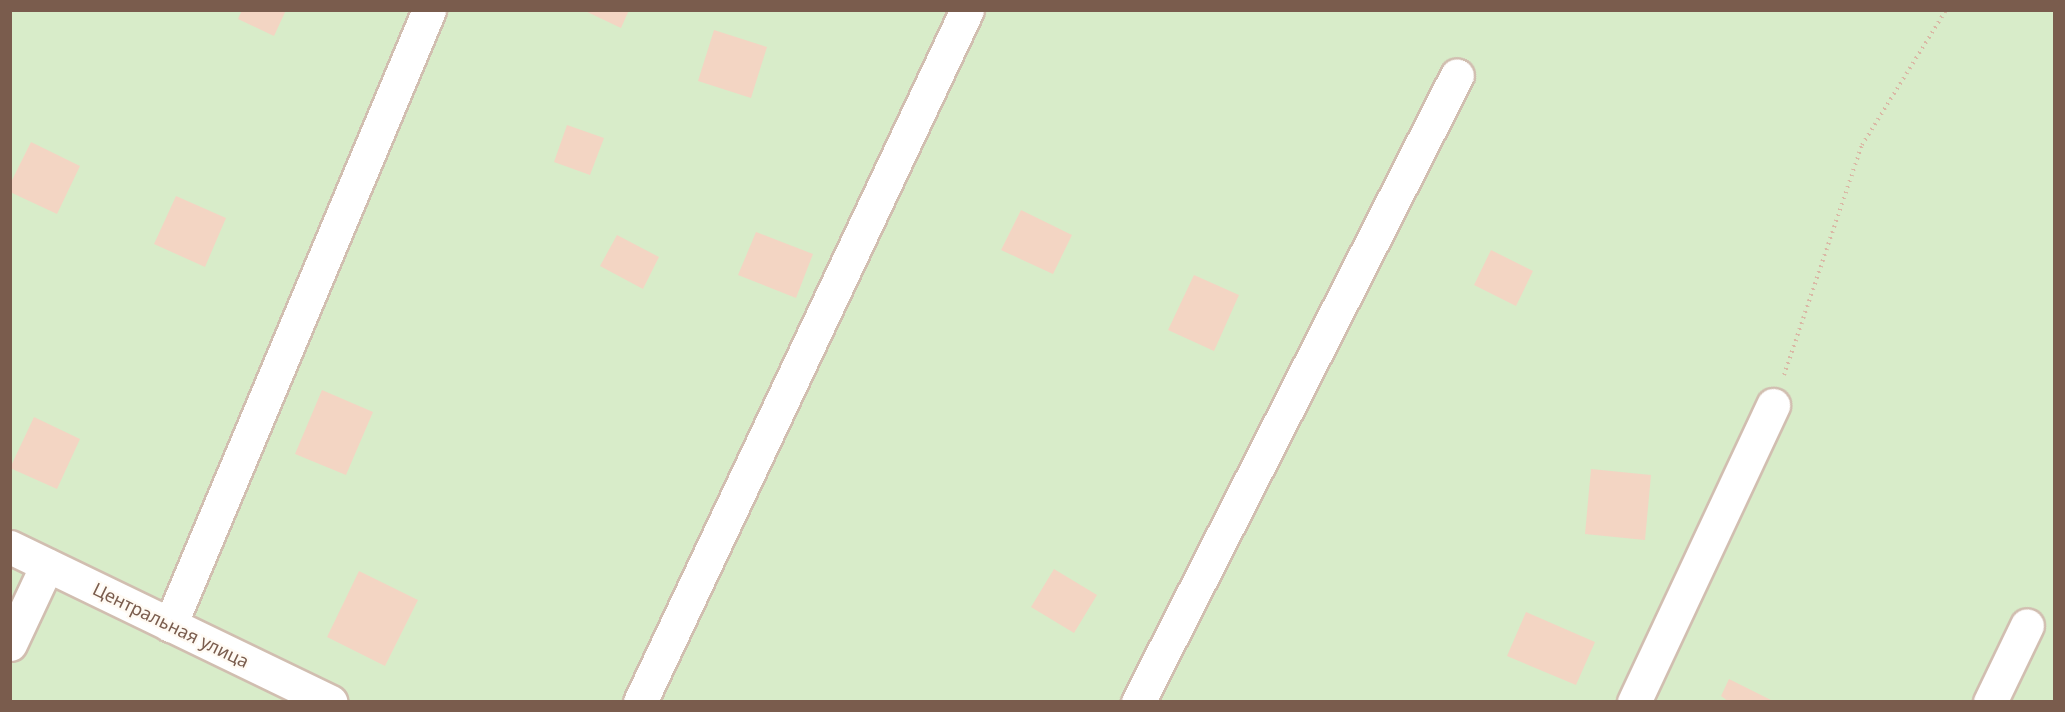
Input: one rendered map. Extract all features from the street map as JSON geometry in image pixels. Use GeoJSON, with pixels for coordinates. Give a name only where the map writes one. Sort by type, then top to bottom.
{"type":"FeatureCollection","features":[{"type":"Feature","properties":{"kind":"street"},"geometry":{"type":"LineString","coordinates":[[170,625],[429,10]]}},
{"type":"Feature","properties":{"kind":"street"},"geometry":{"type":"LineString","coordinates":[[640,702],[967,10]]}},
{"type":"Feature","properties":{"kind":"street"},"geometry":{"type":"LineString","coordinates":[[1138,702],[1457,75]]}},
{"type":"Feature","properties":{"kind":"street"},"geometry":{"type":"LineString","coordinates":[[1634,702],[1773,405]]}},
{"type":"Feature","properties":{"kind":"street","name":"Центральная улица"},"geometry":{"type":"LineString","coordinates":[[10,547],[331,702]]}},
{"type":"Feature","properties":{"kind":"street"},"geometry":{"type":"LineString","coordinates":[[10,644],[47,565]]}},
{"type":"Feature","properties":{"kind":"street"},"geometry":{"type":"LineString","coordinates":[[1990,702],[2027,625]]}},
{"type":"Feature","properties":{"kind":"path"},"geometry":{"type":"LineString","coordinates":[[1773,405],[1862,145],[1946,10]]}},
{"type":"Feature","properties":{"kind":"green space"},"geometry":{"type":"Polygon","coordinates":[[[10,11],[2054,11],[2054,701],[11,701],[10,11]]]}},
{"type":"Feature","properties":{"kind":"building"},"geometry":{"type":"Polygon","coordinates":[[[242,10],[286,10],[274,36],[238,19],[242,10]]]}},
{"type":"Feature","properties":{"kind":"building"},"geometry":{"type":"Polygon","coordinates":[[[583,10],[629,10],[621,28],[583,10]]]}},
{"type":"Feature","properties":{"kind":"building"},"geometry":{"type":"Polygon","coordinates":[[[714,30],[767,47],[751,98],[698,81],[714,30]]]}},
{"type":"Feature","properties":{"kind":"building"},"geometry":{"type":"Polygon","coordinates":[[[567,125],[604,138],[590,175],[554,162],[567,125]]]}},
{"type":"Feature","properties":{"kind":"building"},"geometry":{"type":"Polygon","coordinates":[[[31,142],[80,166],[57,214],[10,192],[10,184],[31,142]]]}},
{"type":"Feature","properties":{"kind":"building"},"geometry":{"type":"Polygon","coordinates":[[[176,196],[226,218],[205,267],[154,244],[176,196]]]}},
{"type":"Feature","properties":{"kind":"building"},"geometry":{"type":"Polygon","coordinates":[[[1021,210],[1072,235],[1053,274],[1001,250],[1021,210]]]}},
{"type":"Feature","properties":{"kind":"building"},"geometry":{"type":"Polygon","coordinates":[[[756,232],[813,254],[796,298],[738,275],[756,232]]]}},
{"type":"Feature","properties":{"kind":"building"},"geometry":{"type":"Polygon","coordinates":[[[617,235],[659,257],[643,289],[600,266],[617,235]]]}},
{"type":"Feature","properties":{"kind":"building"},"geometry":{"type":"Polygon","coordinates":[[[1491,250],[1533,271],[1516,306],[1474,285],[1491,250]]]}},
{"type":"Feature","properties":{"kind":"building"},"geometry":{"type":"Polygon","coordinates":[[[1194,275],[1239,295],[1214,351],[1168,330],[1194,275]]]}},
{"type":"Feature","properties":{"kind":"building"},"geometry":{"type":"Polygon","coordinates":[[[322,390],[373,412],[346,475],[295,454],[322,390]]]}},
{"type":"Feature","properties":{"kind":"building"},"geometry":{"type":"Polygon","coordinates":[[[34,417],[80,439],[57,489],[10,468],[34,417]]]}},
{"type":"Feature","properties":{"kind":"building"},"geometry":{"type":"Polygon","coordinates":[[[1591,469],[1651,475],[1645,540],[1585,534],[1591,469]]]}},
{"type":"Feature","properties":{"kind":"building"},"geometry":{"type":"Polygon","coordinates":[[[1054,569],[1097,595],[1074,633],[1031,607],[1054,569]]]}},
{"type":"Feature","properties":{"kind":"building"},"geometry":{"type":"Polygon","coordinates":[[[359,571],[418,600],[385,666],[327,637],[359,571]]]}},
{"type":"Feature","properties":{"kind":"building"},"geometry":{"type":"Polygon","coordinates":[[[1526,612],[1595,642],[1576,685],[1507,656],[1526,612]]]}},
{"type":"Feature","properties":{"kind":"building"},"geometry":{"type":"Polygon","coordinates":[[[1729,679],[1775,702],[1729,702],[1721,696],[1729,679]]]}}]}
